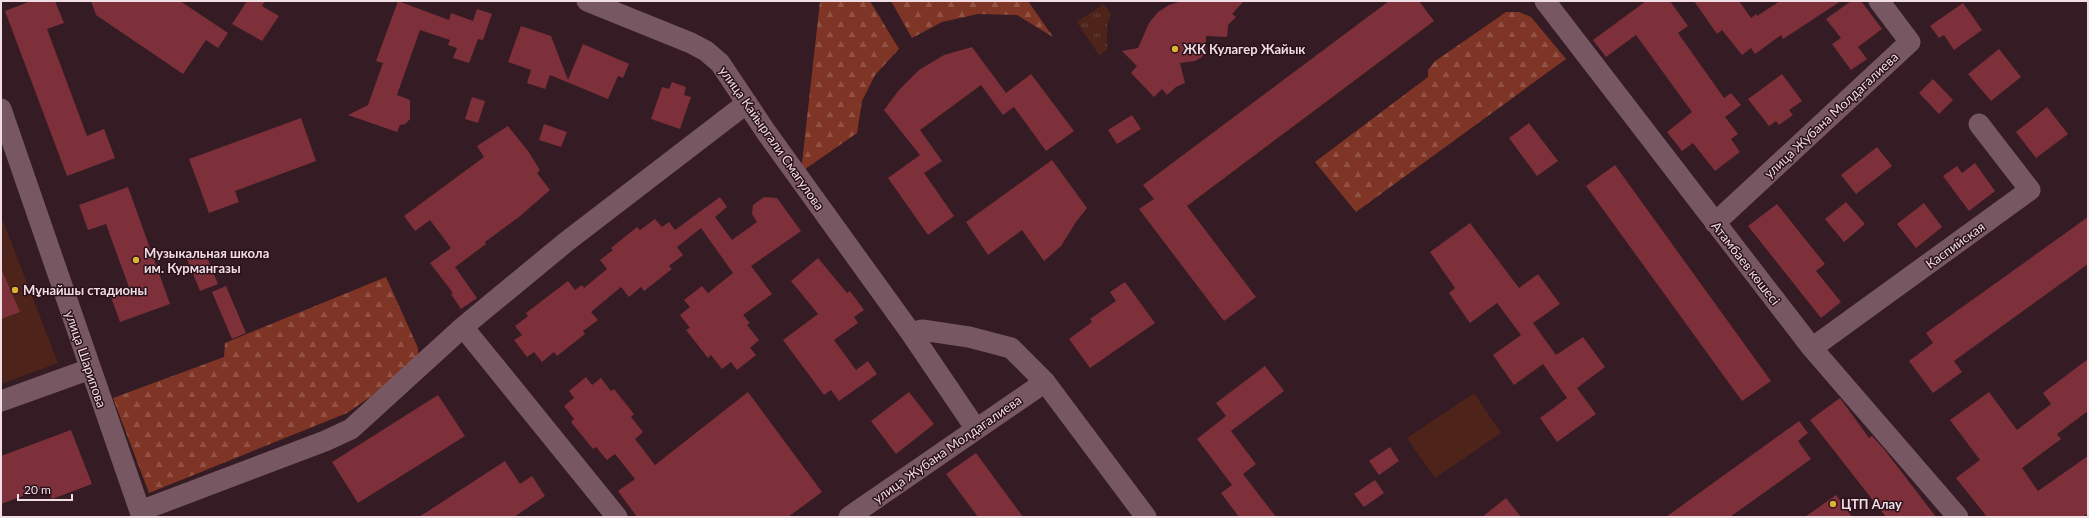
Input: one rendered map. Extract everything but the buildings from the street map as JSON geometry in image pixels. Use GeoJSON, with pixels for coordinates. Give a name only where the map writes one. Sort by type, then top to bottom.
{"type":"FeatureCollection","features":[{"type":"Feature","properties":{"kind":"street","name":"улица Кайыргали Смагулова"},"geometry":{"type":"LineString","coordinates":[[587,1],[691,42],[706,51],[720,63],[911,333],[976,429]]}},
{"type":"Feature","properties":{"kind":"street","name":"Атамбаев көшесі"},"geometry":{"type":"LineString","coordinates":[[1545,1],[1812,348],[1958,517]]}},
{"type":"Feature","properties":{"kind":"street","name":"улица Жубана Молдагалиева"},"geometry":{"type":"LineString","coordinates":[[1715,223],[1910,42],[1879,1]]}},
{"type":"Feature","properties":{"kind":"street"},"geometry":{"type":"LineString","coordinates":[[141,514],[325,441],[351,428],[463,327],[566,242],[747,103]]}},
{"type":"Feature","properties":{"kind":"street","name":"улица Шарипова"},"geometry":{"type":"LineString","coordinates":[[1,109],[141,514]]}},
{"type":"Feature","properties":{"kind":"street","name":"Каспийская"},"geometry":{"type":"LineString","coordinates":[[1812,348],[2030,190],[1979,124]]}},
{"type":"Feature","properties":{"kind":"street"},"geometry":{"type":"LineString","coordinates":[[463,327],[617,517]]}},
{"type":"Feature","properties":{"kind":"street"},"geometry":{"type":"LineString","coordinates":[[911,333],[922,330],[969,337],[1011,348],[1044,382],[1146,517]]}},
{"type":"Feature","properties":{"kind":"street"},"geometry":{"type":"LineString","coordinates":[[1,401],[90,369]]}},
{"type":"Feature","properties":{"kind":"street","name":"улица Жубана Молдагалиева"},"geometry":{"type":"LineString","coordinates":[[849,517],[1044,382]]}},
{"type":"Feature","properties":{"kind":"green space"},"geometry":{"type":"Polygon","coordinates":[[[820,1],[870,1],[899,49],[875,75],[862,101],[857,133],[801,172],[820,1]]]}},
{"type":"Feature","properties":{"kind":"green space"},"geometry":{"type":"Polygon","coordinates":[[[891,1],[1028,1],[1053,37],[1017,15],[978,14],[942,22],[912,38],[891,1]]]}},
{"type":"Feature","properties":{"kind":"green space"},"geometry":{"type":"Polygon","coordinates":[[[1104,4],[1111,14],[1107,25],[1107,50],[1099,55],[1077,22],[1104,4]]]}},
{"type":"Feature","properties":{"kind":"green space"},"geometry":{"type":"Polygon","coordinates":[[[1506,12],[1519,12],[1531,17],[1566,59],[1356,212],[1315,162],[1428,77],[1428,70],[1434,62],[1506,12]]]}},
{"type":"Feature","properties":{"kind":"green space","name":"Мұнайшы стадионы"},"geometry":{"type":"Polygon","coordinates":[[[1,216],[58,363],[1,384],[1,216]]]}},
{"type":"Feature","properties":{"kind":"green space"},"geometry":{"type":"Polygon","coordinates":[[[386,277],[418,348],[418,359],[411,369],[347,413],[149,493],[113,398],[224,357],[225,343],[386,277]]]}},
{"type":"Feature","properties":{"kind":"green space"},"geometry":{"type":"Polygon","coordinates":[[[1474,393],[1501,433],[1435,478],[1407,438],[1474,393]]]}},
{"type":"Feature","properties":{"kind":"place","name":"ЖК Кулагер Жайык"},"geometry":{"type":"Point","coordinates":[1175,49]}},
{"type":"Feature","properties":{"kind":"place","name":"Музыкальная школа им. Курмангазы"},"geometry":{"type":"Point","coordinates":[136,260]}},
{"type":"Feature","properties":{"kind":"place","name":"Мұнайшы стадионы"},"geometry":{"type":"Point","coordinates":[15,290]}},
{"type":"Feature","properties":{"kind":"place","name":"ЦТП Алау"},"geometry":{"type":"Point","coordinates":[1833,504]}}]}
